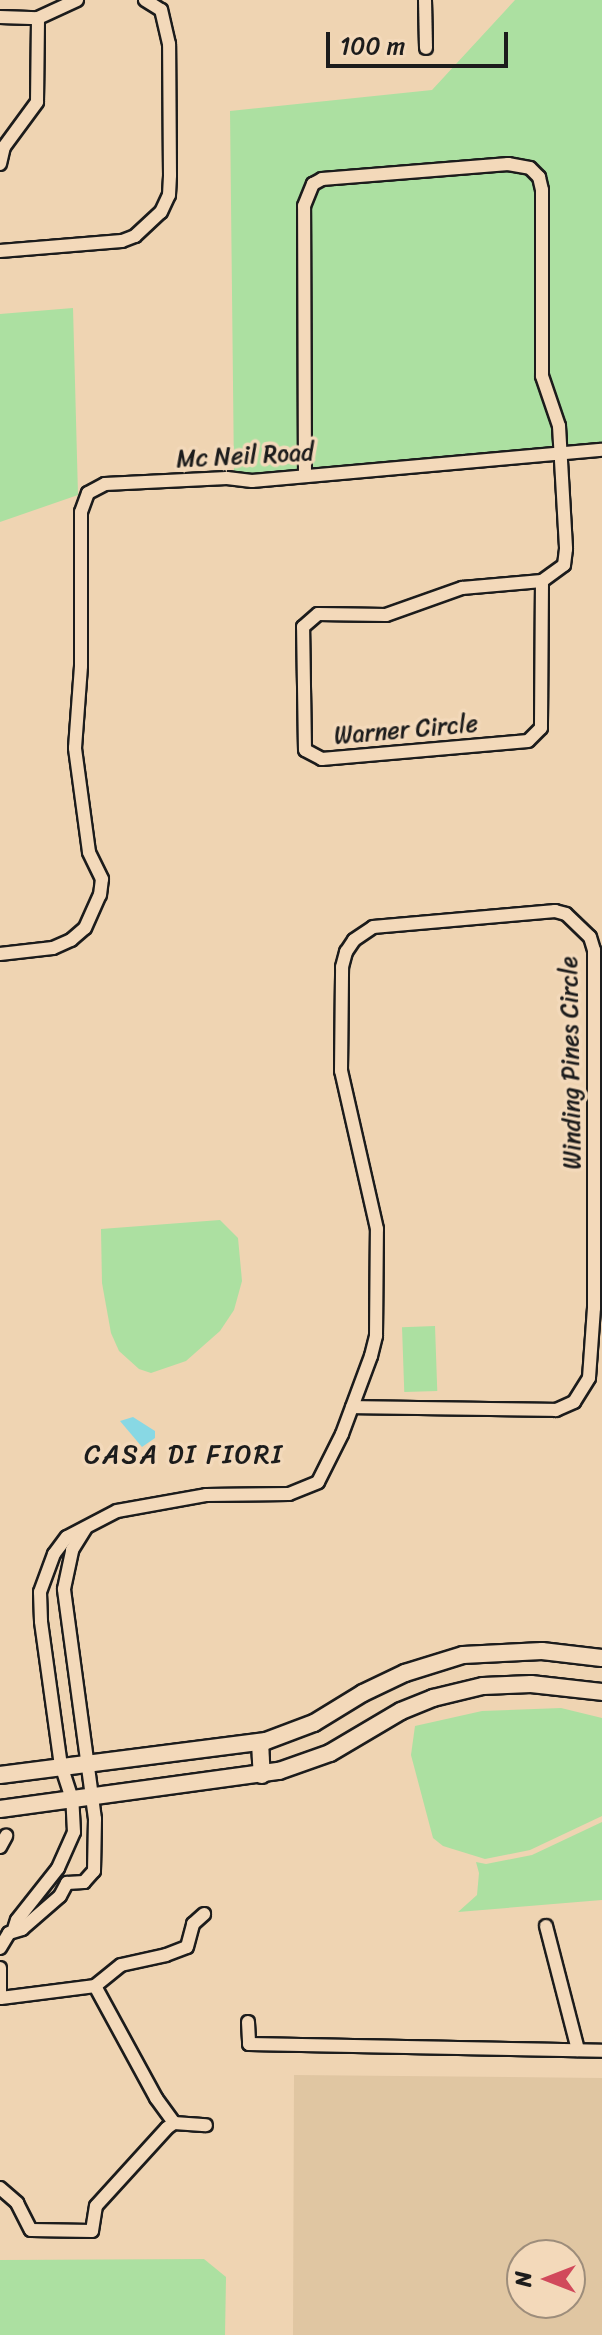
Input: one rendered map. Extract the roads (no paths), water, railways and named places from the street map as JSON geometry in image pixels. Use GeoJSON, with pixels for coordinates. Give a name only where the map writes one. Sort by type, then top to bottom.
{"type":"FeatureCollection","features":[{"type":"Feature","properties":{"kind":"street"},"geometry":{"type":"LineString","coordinates":[[0,17],[38,18],[77,0]]}},
{"type":"Feature","properties":{"kind":"street"},"geometry":{"type":"LineString","coordinates":[[0,251],[122,241],[144,230],[161,212],[169,195],[169,44],[162,5],[145,0]]}},
{"type":"Feature","properties":{"kind":"street"},"geometry":{"type":"LineString","coordinates":[[425,0],[426,48]]}},
{"type":"Feature","properties":{"kind":"street"},"geometry":{"type":"LineString","coordinates":[[0,164],[4,147],[37,102],[38,18]]}},
{"type":"Feature","properties":{"kind":"street"},"geometry":{"type":"LineString","coordinates":[[305,476],[304,206],[307,193],[322,179],[508,164],[530,168],[539,177],[542,190],[542,376],[557,414],[561,453],[564,565],[542,581]]}},
{"type":"Feature","properties":{"kind":"street","name":"Mc Neil Road"},"geometry":{"type":"LineString","coordinates":[[0,954],[53,948],[71,940],[85,928],[100,895],[102,879],[89,852],[82,814],[75,732],[79,690],[81,512],[88,493],[105,484],[305,476],[602,450]]}},
{"type":"Feature","properties":{"kind":"street","name":"Warner Circle"},"geometry":{"type":"LineString","coordinates":[[542,581],[541,728],[528,741],[322,759],[305,750],[303,627],[318,614],[386,615],[462,588],[542,581]]}},
{"type":"Feature","properties":{"kind":"street","name":"Winding Pines Circle"},"geometry":{"type":"LineString","coordinates":[[0,1948],[8,1930],[58,1868],[74,1832],[72,1799],[61,1766],[41,1621],[40,1592],[48,1565],[60,1545],[96,1518],[177,1498],[237,1493],[289,1494],[308,1488],[325,1471],[352,1407],[376,1336],[377,1229],[341,1071],[342,967],[346,952],[354,940],[373,927],[555,911],[566,914],[590,937],[594,950],[594,1293],[589,1378],[574,1402],[556,1410],[352,1407]]}},
{"type":"Feature","properties":{"kind":"street"},"geometry":{"type":"LineString","coordinates":[[8,1930],[22,1929],[60,1896],[67,1883],[84,1882],[94,1871],[95,1819],[64,1589],[72,1550],[96,1518]]}},
{"type":"Feature","properties":{"kind":"street"},"geometry":{"type":"LineString","coordinates":[[0,1775],[260,1742],[314,1723],[363,1693],[405,1673],[463,1655],[542,1651],[602,1658]]}},
{"type":"Feature","properties":{"kind":"street"},"geometry":{"type":"LineString","coordinates":[[0,1809],[262,1775],[330,1753],[382,1721],[433,1698],[483,1686],[512,1684],[602,1692]]}},
{"type":"Feature","properties":{"kind":"street"},"geometry":{"type":"LineString","coordinates":[[260,1742],[262,1775]]}},
{"type":"Feature","properties":{"kind":"street"},"geometry":{"type":"LineString","coordinates":[[0,1968],[0,1998],[95,1986],[121,1965],[187,1947],[193,1924],[204,1914]]}},
{"type":"Feature","properties":{"kind":"street"},"geometry":{"type":"LineString","coordinates":[[546,1926],[578,2050]]}},
{"type":"Feature","properties":{"kind":"street"},"geometry":{"type":"LineString","coordinates":[[95,1986],[156,2098],[174,2123]]}},
{"type":"Feature","properties":{"kind":"street"},"geometry":{"type":"LineString","coordinates":[[248,2022],[249,2044],[602,2051]]}},
{"type":"Feature","properties":{"kind":"street"},"geometry":{"type":"LineString","coordinates":[[174,2123],[206,2125]]}},
{"type":"Feature","properties":{"kind":"street"},"geometry":{"type":"LineString","coordinates":[[0,2188],[17,2203],[31,2230],[92,2231],[96,2206],[174,2123]]}},
{"type":"Feature","properties":{"kind":"water"},"geometry":{"type":"Polygon","coordinates":[[[133,1417],[155,1431],[155,1438],[142,1447],[120,1421],[133,1417]]]}},
{"type":"Feature","properties":{"kind":"district","name":"CASA DI FIORI"},"geometry":{"type":"Point","coordinates":[184,1455]}}]}
